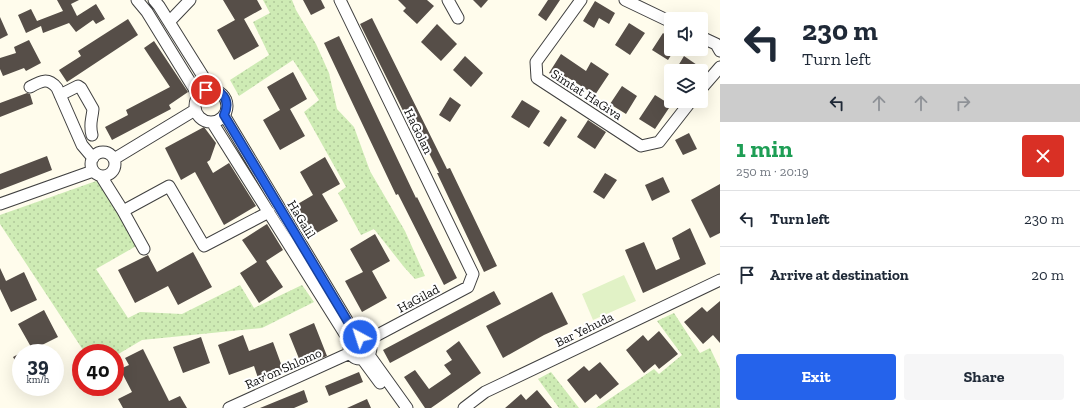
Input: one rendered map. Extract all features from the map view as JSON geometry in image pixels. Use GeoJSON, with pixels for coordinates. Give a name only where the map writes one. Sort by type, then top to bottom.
{"type":"FeatureCollection","features":[{"type":"Feature","properties":{"kind":"street"},"geometry":{"type":"LineString","coordinates":[[137,0],[147,12],[198,95]]}},
{"type":"Feature","properties":{"kind":"street"},"geometry":{"type":"LineString","coordinates":[[154,0],[211,89]]}},
{"type":"Feature","properties":{"kind":"street"},"geometry":{"type":"LineString","coordinates":[[169,22],[190,0]]}},
{"type":"Feature","properties":{"kind":"street","name":"HaGolan"},"geometry":{"type":"LineString","coordinates":[[340,0],[473,274]]}},
{"type":"Feature","properties":{"kind":"street"},"geometry":{"type":"LineString","coordinates":[[448,0],[458,18]]}},
{"type":"Feature","properties":{"kind":"street","name":"Simtat HaGiva"},"geometry":{"type":"LineString","coordinates":[[581,0],[536,62],[537,78],[641,146],[659,142],[686,108]]}},
{"type":"Feature","properties":{"kind":"street"},"geometry":{"type":"LineString","coordinates":[[625,0],[664,19]]}},
{"type":"Feature","properties":{"kind":"street"},"geometry":{"type":"LineString","coordinates":[[708,40],[716,44],[720,51]]}},
{"type":"Feature","properties":{"kind":"street"},"geometry":{"type":"LineString","coordinates":[[708,82],[720,67]]}},
{"type":"Feature","properties":{"kind":"street"},"geometry":{"type":"LineString","coordinates":[[30,87],[39,82],[48,81],[53,83],[60,95],[82,145],[93,158]]}},
{"type":"Feature","properties":{"kind":"street"},"geometry":{"type":"LineString","coordinates":[[60,95],[74,87],[78,86],[81,88],[93,109],[90,128],[92,135]]}},
{"type":"Feature","properties":{"kind":"street"},"geometry":{"type":"LineString","coordinates":[[211,89],[220,92],[224,96],[227,104],[224,115],[218,120],[212,122],[205,121],[200,118],[195,110],[195,100],[198,95],[211,89]]}},
{"type":"Feature","properties":{"kind":"street"},"geometry":{"type":"LineString","coordinates":[[114,159],[195,110]]}},
{"type":"Feature","properties":{"kind":"street","name":"HaGalil"},"geometry":{"type":"LineString","coordinates":[[224,115],[352,344]]}},
{"type":"Feature","properties":{"kind":"street","name":"HaGalil"},"geometry":{"type":"LineString","coordinates":[[212,122],[352,344]]}},
{"type":"Feature","properties":{"kind":"street"},"geometry":{"type":"LineString","coordinates":[[0,204],[97,174],[109,175],[113,171],[115,165],[114,159],[109,154],[104,152],[96,154],[91,165],[97,174],[124,211],[144,249]]}},
{"type":"Feature","properties":{"kind":"street"},"geometry":{"type":"LineString","coordinates":[[124,211],[169,186],[204,246],[268,212]]}},
{"type":"Feature","properties":{"kind":"street","name":"HaGilad"},"geometry":{"type":"LineString","coordinates":[[368,340],[468,286],[473,274]]}},
{"type":"Feature","properties":{"kind":"street","name":"Bar Yehuda"},"geometry":{"type":"LineString","coordinates":[[464,408],[485,392],[720,280]]}},
{"type":"Feature","properties":{"kind":"street"},"geometry":{"type":"LineString","coordinates":[[363,337],[368,340],[371,349],[366,358],[355,359],[352,344],[363,337]]}},
{"type":"Feature","properties":{"kind":"street","name":"Rav'on Shlomo"},"geometry":{"type":"LineString","coordinates":[[229,408],[352,344]]}},
{"type":"Feature","properties":{"kind":"street"},"geometry":{"type":"LineString","coordinates":[[366,358],[398,408]]}},
{"type":"Feature","properties":{"kind":"street"},"geometry":{"type":"LineString","coordinates":[[366,358],[407,408]]}},
{"type":"Feature","properties":{"kind":"green space"},"geometry":{"type":"Polygon","coordinates":[[[263,0],[292,0],[296,10],[316,44],[329,73],[337,109],[354,127],[370,171],[405,231],[425,276],[415,279],[374,229],[361,235],[338,193],[346,187],[304,112],[319,100],[293,60],[239,96],[230,80],[269,55],[253,22],[270,13],[263,0]]]}},
{"type":"Feature","properties":{"kind":"green space"},"geometry":{"type":"Polygon","coordinates":[[[99,180],[138,245],[96,269],[128,318],[140,312],[182,314],[240,285],[254,308],[302,285],[314,302],[262,328],[142,340],[124,351],[124,344],[79,344],[0,224],[0,215],[99,180]]]}},
{"type":"Feature","properties":{"kind":"green space"},"geometry":{"type":"Polygon","coordinates":[[[624,275],[636,301],[593,320],[582,294],[624,275]]]}},
{"type":"Feature","properties":{"kind":"green space"},"geometry":{"type":"Polygon","coordinates":[[[674,313],[700,353],[710,348],[720,369],[720,408],[596,408],[654,369],[659,374],[682,355],[657,321],[674,313]]]}},
{"type":"Feature","properties":{"kind":"green space"},"geometry":{"type":"Polygon","coordinates":[[[551,372],[579,408],[559,408],[538,379],[551,372]]]}},
{"type":"Feature","properties":{"kind":"building"},"geometry":{"type":"Polygon","coordinates":[[[57,0],[79,0],[71,4],[77,16],[96,4],[105,19],[96,24],[93,20],[76,32],[69,23],[43,33],[41,26],[26,33],[18,15],[31,9],[37,21],[63,11],[57,0]]]}},
{"type":"Feature","properties":{"kind":"building"},"geometry":{"type":"Polygon","coordinates":[[[223,0],[257,0],[262,9],[244,19],[259,46],[234,60],[217,30],[235,20],[223,0]]]}},
{"type":"Feature","properties":{"kind":"building"},"geometry":{"type":"Polygon","coordinates":[[[303,0],[321,0],[325,8],[311,15],[303,0]]]}},
{"type":"Feature","properties":{"kind":"building"},"geometry":{"type":"Polygon","coordinates":[[[398,0],[427,0],[434,6],[417,24],[403,11],[406,8],[398,0]]]}},
{"type":"Feature","properties":{"kind":"building"},"geometry":{"type":"Polygon","coordinates":[[[473,0],[488,0],[481,8],[473,0]]]}},
{"type":"Feature","properties":{"kind":"building"},"geometry":{"type":"Polygon","coordinates":[[[548,0],[560,0],[546,21],[538,15],[548,0]]]}},
{"type":"Feature","properties":{"kind":"building"},"geometry":{"type":"Polygon","coordinates":[[[595,1],[615,13],[609,24],[599,18],[594,28],[583,21],[595,1]]]}},
{"type":"Feature","properties":{"kind":"building"},"geometry":{"type":"Polygon","coordinates":[[[0,17],[8,35],[0,39],[0,17]]]}},
{"type":"Feature","properties":{"kind":"building"},"geometry":{"type":"Polygon","coordinates":[[[372,18],[447,169],[450,168],[497,266],[484,272],[419,133],[415,135],[360,24],[372,18]]]}},
{"type":"Feature","properties":{"kind":"building"},"geometry":{"type":"Polygon","coordinates":[[[128,19],[138,35],[67,82],[59,70],[81,56],[78,51],[128,19]]]}},
{"type":"Feature","properties":{"kind":"building"},"geometry":{"type":"Polygon","coordinates":[[[629,23],[645,33],[630,55],[615,45],[629,23]]]}},
{"type":"Feature","properties":{"kind":"building"},"geometry":{"type":"Polygon","coordinates":[[[437,24],[457,44],[441,61],[421,42],[437,24]]]}},
{"type":"Feature","properties":{"kind":"building"},"geometry":{"type":"Polygon","coordinates":[[[663,33],[664,56],[671,56],[668,60],[652,50],[663,33]]]}},
{"type":"Feature","properties":{"kind":"building"},"geometry":{"type":"Polygon","coordinates":[[[339,36],[416,198],[417,197],[457,278],[444,285],[398,194],[396,195],[324,43],[339,36]]]}},
{"type":"Feature","properties":{"kind":"building"},"geometry":{"type":"Polygon","coordinates":[[[29,40],[41,63],[26,71],[24,68],[3,76],[0,69],[0,58],[16,53],[14,47],[29,40]]]}},
{"type":"Feature","properties":{"kind":"building"},"geometry":{"type":"Polygon","coordinates":[[[154,41],[188,92],[169,105],[171,109],[112,140],[105,127],[128,115],[126,110],[170,87],[144,48],[154,41]]]}},
{"type":"Feature","properties":{"kind":"building"},"geometry":{"type":"Polygon","coordinates":[[[561,54],[586,71],[591,62],[609,74],[595,95],[567,77],[564,82],[549,73],[561,54]]]}},
{"type":"Feature","properties":{"kind":"building"},"geometry":{"type":"Polygon","coordinates":[[[465,56],[483,73],[471,87],[453,70],[465,56]]]}},
{"type":"Feature","properties":{"kind":"building"},"geometry":{"type":"Polygon","coordinates":[[[684,56],[696,64],[679,64],[684,56]]]}},
{"type":"Feature","properties":{"kind":"building"},"geometry":{"type":"Polygon","coordinates":[[[293,72],[307,99],[290,109],[305,136],[280,150],[263,120],[280,110],[267,87],[293,72]]]}},
{"type":"Feature","properties":{"kind":"building"},"geometry":{"type":"Polygon","coordinates":[[[622,86],[637,96],[626,114],[610,104],[622,86]]]}},
{"type":"Feature","properties":{"kind":"building"},"geometry":{"type":"Polygon","coordinates":[[[27,93],[30,94],[33,104],[0,117],[0,103],[27,93]]]}},
{"type":"Feature","properties":{"kind":"building"},"geometry":{"type":"Polygon","coordinates":[[[655,95],[664,101],[664,108],[669,108],[655,129],[639,119],[655,95]]]}},
{"type":"Feature","properties":{"kind":"building"},"geometry":{"type":"Polygon","coordinates":[[[450,97],[461,105],[450,122],[439,115],[450,97]]]}},
{"type":"Feature","properties":{"kind":"building"},"geometry":{"type":"Polygon","coordinates":[[[522,100],[540,111],[529,128],[511,117],[522,100]]]}},
{"type":"Feature","properties":{"kind":"building"},"geometry":{"type":"Polygon","coordinates":[[[561,116],[567,120],[549,147],[543,143],[561,116]]]}},
{"type":"Feature","properties":{"kind":"building"},"geometry":{"type":"Polygon","coordinates":[[[588,120],[606,132],[595,149],[577,137],[588,120]]]}},
{"type":"Feature","properties":{"kind":"building"},"geometry":{"type":"Polygon","coordinates":[[[204,127],[216,143],[210,160],[207,162],[213,173],[229,163],[256,206],[224,225],[195,172],[181,180],[165,148],[204,127]]]}},
{"type":"Feature","properties":{"kind":"building"},"geometry":{"type":"Polygon","coordinates":[[[689,133],[697,149],[683,155],[675,140],[689,133]]]}},
{"type":"Feature","properties":{"kind":"building"},"geometry":{"type":"Polygon","coordinates":[[[47,156],[52,170],[0,190],[0,174],[47,156]]]}},
{"type":"Feature","properties":{"kind":"building"},"geometry":{"type":"Polygon","coordinates":[[[325,157],[340,184],[322,194],[338,221],[313,235],[296,205],[313,195],[300,172],[325,157]]]}},
{"type":"Feature","properties":{"kind":"building"},"geometry":{"type":"Polygon","coordinates":[[[605,173],[617,180],[604,199],[593,192],[605,173]]]}},
{"type":"Feature","properties":{"kind":"building"},"geometry":{"type":"Polygon","coordinates":[[[663,177],[670,192],[652,201],[645,185],[663,177]]]}},
{"type":"Feature","properties":{"kind":"building"},"geometry":{"type":"Polygon","coordinates":[[[720,184],[720,233],[710,238],[691,200],[720,184]]]}},
{"type":"Feature","properties":{"kind":"building"},"geometry":{"type":"Polygon","coordinates":[[[267,224],[283,250],[266,261],[283,287],[259,303],[240,273],[257,262],[242,240],[267,224]]]}},
{"type":"Feature","properties":{"kind":"building"},"geometry":{"type":"Polygon","coordinates":[[[690,228],[706,264],[643,293],[625,250],[644,242],[656,270],[680,259],[672,238],[690,228]]]}},
{"type":"Feature","properties":{"kind":"building"},"geometry":{"type":"Polygon","coordinates":[[[375,234],[390,261],[372,271],[387,298],[362,312],[345,281],[363,272],[350,249],[375,234]]]}},
{"type":"Feature","properties":{"kind":"building"},"geometry":{"type":"Polygon","coordinates":[[[193,252],[212,287],[178,305],[168,286],[135,303],[118,270],[148,255],[157,272],[193,252]]]}},
{"type":"Feature","properties":{"kind":"building"},"geometry":{"type":"Polygon","coordinates":[[[0,268],[6,281],[24,272],[37,300],[11,312],[0,289],[0,268]]]}},
{"type":"Feature","properties":{"kind":"building"},"geometry":{"type":"Polygon","coordinates":[[[494,291],[501,304],[390,363],[383,350],[494,291]]]}},
{"type":"Feature","properties":{"kind":"building"},"geometry":{"type":"Polygon","coordinates":[[[552,292],[568,324],[544,335],[503,358],[486,326],[552,292]]]}},
{"type":"Feature","properties":{"kind":"building"},"geometry":{"type":"Polygon","coordinates":[[[720,301],[720,343],[713,335],[703,344],[684,322],[702,307],[707,312],[720,301]]]}},
{"type":"Feature","properties":{"kind":"building"},"geometry":{"type":"Polygon","coordinates":[[[44,310],[58,337],[44,344],[29,344],[18,324],[44,310]]]}},
{"type":"Feature","properties":{"kind":"building"},"geometry":{"type":"Polygon","coordinates":[[[314,323],[327,356],[302,366],[289,334],[314,323]]]}},
{"type":"Feature","properties":{"kind":"building"},"geometry":{"type":"Polygon","coordinates":[[[659,331],[678,354],[659,369],[655,364],[644,373],[626,350],[643,335],[648,341],[659,331]]]}},
{"type":"Feature","properties":{"kind":"building"},"geometry":{"type":"Polygon","coordinates":[[[243,335],[249,351],[273,342],[284,372],[259,381],[254,366],[229,375],[218,345],[243,335]]]}},
{"type":"Feature","properties":{"kind":"building"},"geometry":{"type":"Polygon","coordinates":[[[201,337],[210,363],[183,373],[173,347],[201,337]]]}},
{"type":"Feature","properties":{"kind":"building"},"geometry":{"type":"Polygon","coordinates":[[[459,341],[481,373],[431,408],[425,408],[404,377],[415,370],[429,389],[451,374],[444,365],[452,360],[446,351],[459,341]]]}},
{"type":"Feature","properties":{"kind":"building"},"geometry":{"type":"Polygon","coordinates":[[[143,349],[169,401],[180,396],[187,408],[123,408],[118,399],[132,392],[124,377],[124,367],[129,365],[125,358],[143,349]]]}},
{"type":"Feature","properties":{"kind":"building"},"geometry":{"type":"Polygon","coordinates":[[[600,362],[619,384],[600,399],[596,394],[585,403],[567,380],[584,366],[589,371],[600,362]]]}},
{"type":"Feature","properties":{"kind":"building"},"geometry":{"type":"Polygon","coordinates":[[[359,372],[363,382],[329,396],[325,386],[359,372]]]}},
{"type":"Feature","properties":{"kind":"building"},"geometry":{"type":"Polygon","coordinates":[[[304,390],[308,402],[294,408],[260,408],[304,390]]]}},
{"type":"Feature","properties":{"kind":"building"},"geometry":{"type":"Polygon","coordinates":[[[537,390],[552,408],[505,408],[521,394],[526,400],[537,390]]]}},
{"type":"Feature","properties":{"kind":"building"},"geometry":{"type":"Polygon","coordinates":[[[367,399],[371,408],[347,408],[367,399]]]}},
{"type":"Feature","properties":{"kind":"route"},"geometry":{"type":"LineString","coordinates":[[206,90],[215,90],[224,96],[227,104],[224,115],[357,337],[360,337]]}}]}
